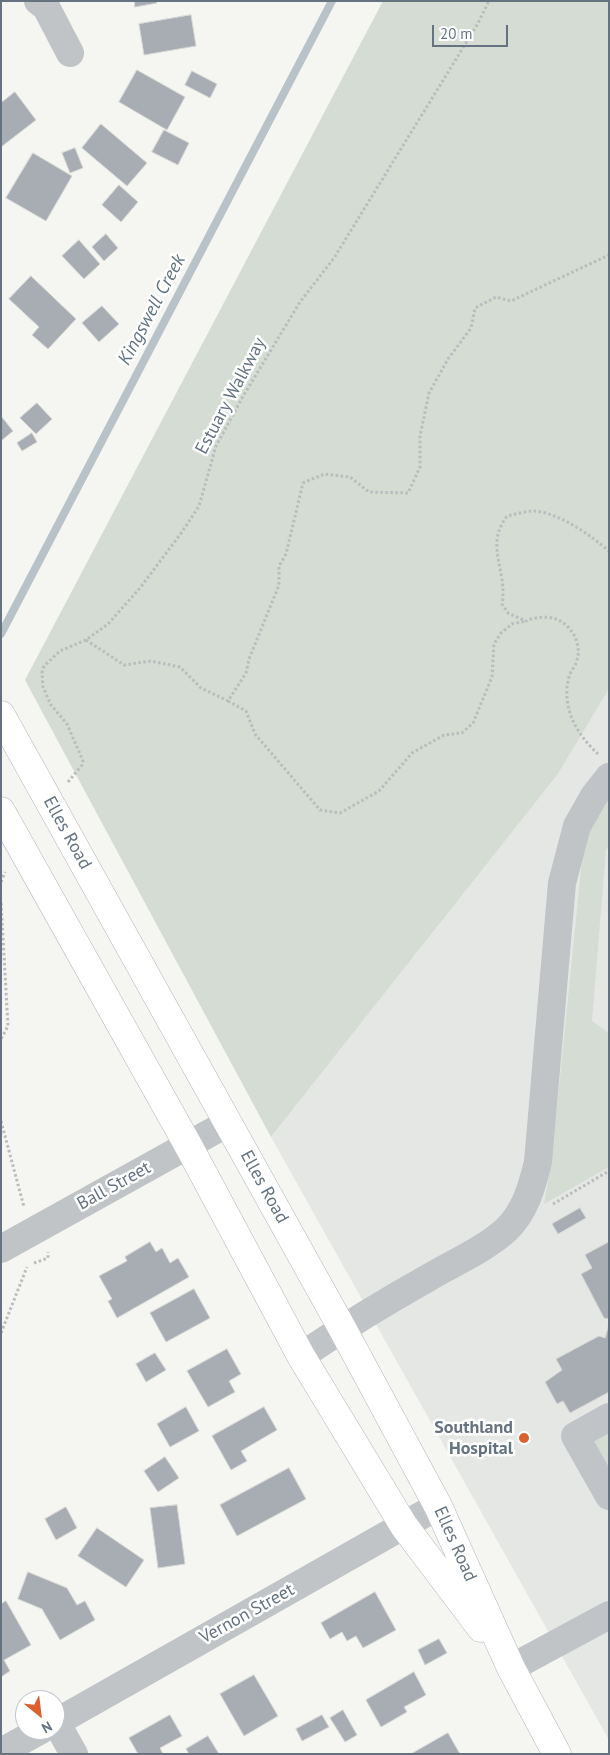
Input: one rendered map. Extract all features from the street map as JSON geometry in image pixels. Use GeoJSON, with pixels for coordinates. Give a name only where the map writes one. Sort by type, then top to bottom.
{"type":"FeatureCollection","features":[{"type":"Feature","properties":{"kind":"main road","name":"Elles Road"},"geometry":{"type":"LineString","coordinates":[[1,715],[342,1328],[438,1506],[511,1668],[558,1754]]}},
{"type":"Feature","properties":{"kind":"main road","name":"Elles Road"},"geometry":{"type":"LineString","coordinates":[[1,811],[188,1145],[302,1356],[404,1526],[511,1668]]}},
{"type":"Feature","properties":{"kind":"street"},"geometry":{"type":"LineString","coordinates":[[38,1],[46,7],[70,53]]}},
{"type":"Feature","properties":{"kind":"street"},"geometry":{"type":"LineString","coordinates":[[302,1356],[342,1328],[486,1244],[506,1230],[522,1210],[532,1186],[538,1162],[562,883],[577,826],[594,796],[604,766]]}},
{"type":"Feature","properties":{"kind":"street","name":"Ball Street"},"geometry":{"type":"LineString","coordinates":[[1,1249],[228,1123]]}},
{"type":"Feature","properties":{"kind":"street"},"geometry":{"type":"LineString","coordinates":[[609,1417],[575,1436],[609,1496]]}},
{"type":"Feature","properties":{"kind":"street","name":"Vernon Street"},"geometry":{"type":"LineString","coordinates":[[65,1717],[438,1506]]}},
{"type":"Feature","properties":{"kind":"street"},"geometry":{"type":"LineString","coordinates":[[511,1668],[609,1615]]}},
{"type":"Feature","properties":{"kind":"street","name":"Vernon Street"},"geometry":{"type":"LineString","coordinates":[[1,1752],[23,1740]]}},
{"type":"Feature","properties":{"kind":"street"},"geometry":{"type":"LineString","coordinates":[[63,1740],[74,1754]]}},
{"type":"Feature","properties":{"kind":"path","name":"Estuary Walkway"},"geometry":{"type":"LineString","coordinates":[[68,782],[82,765],[83,761],[67,724],[51,705],[43,687],[42,673],[49,660],[60,651],[86,640],[108,624],[140,588],[199,506],[216,446],[242,398],[300,302],[334,258],[477,25],[489,1]]}},
{"type":"Feature","properties":{"kind":"path"},"geometry":{"type":"LineString","coordinates":[[228,701],[246,673],[249,659],[279,585],[279,566],[286,554],[303,483],[324,474],[350,477],[369,492],[408,493],[420,468],[420,436],[429,393],[448,359],[471,328],[475,308],[496,297],[511,301],[609,255]]}},
{"type":"Feature","properties":{"kind":"path"},"geometry":{"type":"LineString","coordinates":[[526,621],[508,613],[502,604],[504,591],[495,547],[499,526],[508,516],[534,511],[553,516],[589,533],[609,551]]}},
{"type":"Feature","properties":{"kind":"path"},"geometry":{"type":"LineString","coordinates":[[86,640],[124,665],[151,661],[180,667],[201,688],[246,711],[255,734],[320,810],[340,813],[379,790],[412,753],[444,735],[462,733],[473,723],[492,677],[494,644],[501,633],[512,624],[532,618],[555,618],[568,625],[576,640],[578,660],[570,674],[566,694],[569,711],[578,729],[604,766]]}},
{"type":"Feature","properties":{"kind":"path"},"geometry":{"type":"LineString","coordinates":[[1,882],[5,872]]}},
{"type":"Feature","properties":{"kind":"path"},"geometry":{"type":"LineString","coordinates":[[1,903],[8,1026],[1,1039]]}},
{"type":"Feature","properties":{"kind":"path"},"geometry":{"type":"LineString","coordinates":[[1,1121],[17,1186]]}},
{"type":"Feature","properties":{"kind":"path"},"geometry":{"type":"LineString","coordinates":[[552,1204],[609,1171]]}},
{"type":"Feature","properties":{"kind":"path"},"geometry":{"type":"LineString","coordinates":[[1,1333],[24,1274]]}},
{"type":"Feature","properties":{"kind":"shaded area"},"geometry":{"type":"Polygon","coordinates":[[[383,1],[609,1],[609,689],[558,774],[271,1137],[25,680],[383,1]]]}},
{"type":"Feature","properties":{"kind":"shaded area","name":"Southland Hospital"},"geometry":{"type":"Polygon","coordinates":[[[609,689],[609,1740],[271,1137],[558,774],[609,689]]]}},
{"type":"Feature","properties":{"kind":"shaded area"},"geometry":{"type":"Polygon","coordinates":[[[609,796],[609,848],[606,849],[592,1021],[609,1033],[609,1167],[544,1204],[551,1166],[583,850],[590,829],[609,796]]]}},
{"type":"Feature","properties":{"kind":"shaded area"},"geometry":{"type":"Polygon","coordinates":[[[609,1431],[609,1469],[594,1443],[595,1440],[609,1431]]]}},
{"type":"Feature","properties":{"kind":"building"},"geometry":{"type":"Polygon","coordinates":[[[135,1],[156,1],[157,3],[135,7],[135,1]]]}},
{"type":"Feature","properties":{"kind":"building"},"geometry":{"type":"Polygon","coordinates":[[[191,15],[196,46],[144,55],[139,24],[191,15]]]}},
{"type":"Feature","properties":{"kind":"building"},"geometry":{"type":"Polygon","coordinates":[[[137,70],[185,97],[167,130],[119,102],[137,70]]]}},
{"type":"Feature","properties":{"kind":"building"},"geometry":{"type":"Polygon","coordinates":[[[192,71],[217,84],[210,98],[185,85],[192,71]]]}},
{"type":"Feature","properties":{"kind":"building"},"geometry":{"type":"Polygon","coordinates":[[[15,92],[36,120],[1,147],[1,103],[15,92]]]}},
{"type":"Feature","properties":{"kind":"building"},"geometry":{"type":"Polygon","coordinates":[[[101,124],[147,163],[127,186],[82,148],[101,124]]]}},
{"type":"Feature","properties":{"kind":"building"},"geometry":{"type":"Polygon","coordinates":[[[164,130],[189,143],[178,165],[152,152],[164,130]]]}},
{"type":"Feature","properties":{"kind":"building"},"geometry":{"type":"Polygon","coordinates":[[[75,148],[83,168],[70,173],[62,153],[75,148]]]}},
{"type":"Feature","properties":{"kind":"building"},"geometry":{"type":"Polygon","coordinates":[[[33,153],[72,176],[46,221],[6,198],[33,153]]]}},
{"type":"Feature","properties":{"kind":"building"},"geometry":{"type":"Polygon","coordinates":[[[119,185],[138,202],[121,222],[102,205],[119,185]]]}},
{"type":"Feature","properties":{"kind":"building"},"geometry":{"type":"Polygon","coordinates":[[[106,234],[118,248],[104,261],[92,247],[106,234]]]}},
{"type":"Feature","properties":{"kind":"building"},"geometry":{"type":"Polygon","coordinates":[[[79,240],[100,264],[84,279],[62,256],[79,240]]]}},
{"type":"Feature","properties":{"kind":"building"},"geometry":{"type":"Polygon","coordinates":[[[31,276],[76,319],[48,349],[32,335],[39,327],[9,299],[31,276]]]}},
{"type":"Feature","properties":{"kind":"building"},"geometry":{"type":"Polygon","coordinates":[[[102,306],[119,324],[99,342],[82,323],[102,306]]]}},
{"type":"Feature","properties":{"kind":"building"},"geometry":{"type":"Polygon","coordinates":[[[37,403],[52,419],[36,434],[20,418],[37,403]]]}},
{"type":"Feature","properties":{"kind":"building"},"geometry":{"type":"Polygon","coordinates":[[[1,416],[13,431],[1,441],[1,416]]]}},
{"type":"Feature","properties":{"kind":"building"},"geometry":{"type":"Polygon","coordinates":[[[32,433],[37,442],[22,451],[17,443],[32,433]]]}},
{"type":"Feature","properties":{"kind":"building"},"geometry":{"type":"Polygon","coordinates":[[[580,1208],[586,1218],[558,1234],[552,1224],[580,1208]]]}},
{"type":"Feature","properties":{"kind":"building"},"geometry":{"type":"Polygon","coordinates":[[[150,1242],[156,1252],[162,1248],[170,1263],[178,1258],[189,1277],[117,1318],[108,1301],[112,1299],[99,1276],[127,1261],[125,1257],[150,1242]]]}},
{"type":"Feature","properties":{"kind":"building"},"geometry":{"type":"Polygon","coordinates":[[[609,1242],[609,1319],[604,1318],[581,1274],[592,1268],[585,1255],[609,1242]]]}},
{"type":"Feature","properties":{"kind":"building"},"geometry":{"type":"Polygon","coordinates":[[[194,1289],[210,1318],[166,1342],[150,1313],[194,1289]]]}},
{"type":"Feature","properties":{"kind":"building"},"geometry":{"type":"Polygon","coordinates":[[[609,1324],[609,1392],[570,1413],[563,1401],[557,1404],[545,1382],[562,1370],[556,1359],[599,1336],[605,1338],[609,1324]]]}},
{"type":"Feature","properties":{"kind":"building"},"geometry":{"type":"Polygon","coordinates":[[[227,1349],[241,1374],[229,1381],[235,1392],[208,1407],[187,1371],[227,1349]]]}},
{"type":"Feature","properties":{"kind":"building"},"geometry":{"type":"Polygon","coordinates":[[[155,1353],[166,1370],[146,1382],[136,1364],[155,1353]]]}},
{"type":"Feature","properties":{"kind":"building"},"geometry":{"type":"Polygon","coordinates":[[[186,1407],[199,1431],[170,1447],[157,1424],[186,1407]]]}},
{"type":"Feature","properties":{"kind":"building"},"geometry":{"type":"Polygon","coordinates":[[[264,1407],[277,1430],[241,1451],[247,1461],[231,1470],[212,1436],[264,1407]]]}},
{"type":"Feature","properties":{"kind":"building"},"geometry":{"type":"Polygon","coordinates":[[[165,1457],[179,1478],[158,1492],[144,1471],[165,1457]]]}},
{"type":"Feature","properties":{"kind":"building"},"geometry":{"type":"Polygon","coordinates":[[[289,1468],[306,1499],[237,1536],[220,1505],[289,1468]]]}},
{"type":"Feature","properties":{"kind":"building"},"geometry":{"type":"Polygon","coordinates":[[[177,1505],[185,1564],[158,1568],[150,1508],[177,1505]]]}},
{"type":"Feature","properties":{"kind":"building"},"geometry":{"type":"Polygon","coordinates":[[[66,1507],[77,1528],[56,1540],[45,1519],[66,1507]]]}},
{"type":"Feature","properties":{"kind":"building"},"geometry":{"type":"Polygon","coordinates":[[[97,1528],[144,1560],[126,1587],[78,1556],[97,1528]]]}},
{"type":"Feature","properties":{"kind":"building"},"geometry":{"type":"Polygon","coordinates":[[[28,1572],[67,1588],[77,1605],[85,1601],[95,1620],[60,1640],[42,1609],[18,1599],[28,1572]]]}},
{"type":"Feature","properties":{"kind":"building"},"geometry":{"type":"Polygon","coordinates":[[[375,1592],[396,1630],[363,1648],[356,1636],[347,1641],[342,1632],[330,1639],[321,1623],[375,1592]]]}},
{"type":"Feature","properties":{"kind":"building"},"geometry":{"type":"Polygon","coordinates":[[[6,1601],[31,1645],[4,1660],[10,1671],[1,1677],[1,1604],[6,1601]]]}},
{"type":"Feature","properties":{"kind":"building"},"geometry":{"type":"Polygon","coordinates":[[[439,1639],[447,1653],[425,1665],[418,1650],[439,1639]]]}},
{"type":"Feature","properties":{"kind":"building"},"geometry":{"type":"Polygon","coordinates":[[[414,1672],[426,1695],[404,1707],[407,1712],[381,1727],[366,1700],[414,1672]]]}},
{"type":"Feature","properties":{"kind":"building"},"geometry":{"type":"Polygon","coordinates":[[[254,1675],[278,1716],[244,1736],[220,1694],[254,1675]]]}},
{"type":"Feature","properties":{"kind":"building"},"geometry":{"type":"Polygon","coordinates":[[[343,1710],[357,1735],[345,1742],[330,1718],[343,1710]]]}},
{"type":"Feature","properties":{"kind":"building"},"geometry":{"type":"Polygon","coordinates":[[[170,1715],[182,1736],[160,1748],[163,1754],[138,1754],[129,1738],[170,1715]]]}},
{"type":"Feature","properties":{"kind":"building"},"geometry":{"type":"Polygon","coordinates":[[[322,1715],[329,1727],[302,1741],[296,1729],[322,1715]]]}},
{"type":"Feature","properties":{"kind":"building"},"geometry":{"type":"Polygon","coordinates":[[[448,1733],[460,1754],[411,1754],[448,1733]]]}},
{"type":"Feature","properties":{"kind":"building"},"geometry":{"type":"Polygon","coordinates":[[[208,1736],[219,1754],[189,1754],[186,1749],[208,1736]]]}},
{"type":"Feature","properties":{"kind":"waterway","name":"Kingswell Creek"},"geometry":{"type":"LineString","coordinates":[[1,634],[332,1]]}},
{"type":"Feature","properties":{"kind":"place","name":"Southland Hospital"},"geometry":{"type":"Point","coordinates":[524,1438]}}]}
